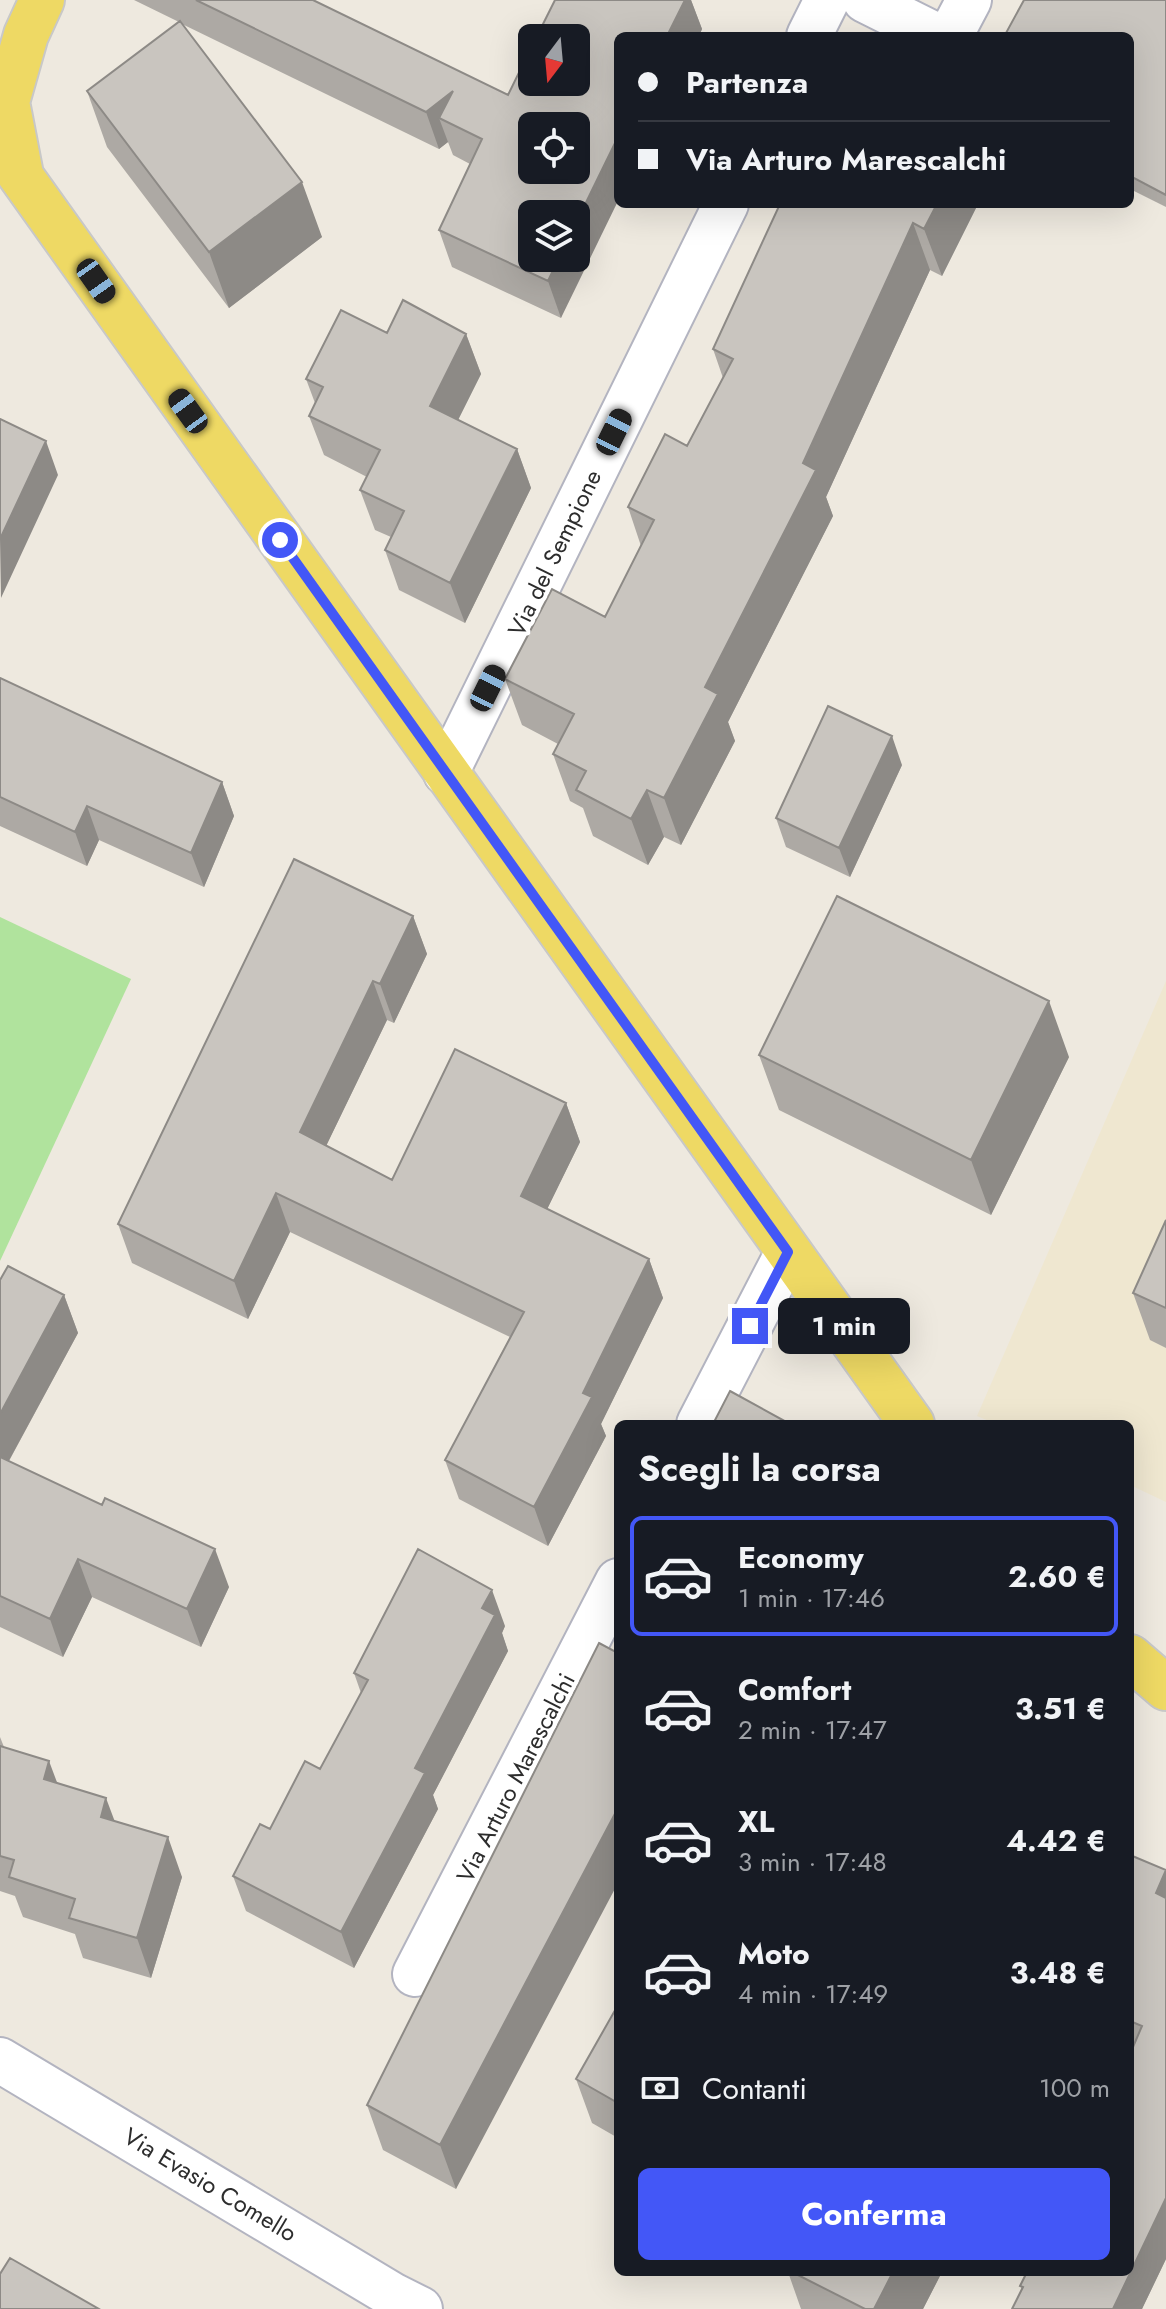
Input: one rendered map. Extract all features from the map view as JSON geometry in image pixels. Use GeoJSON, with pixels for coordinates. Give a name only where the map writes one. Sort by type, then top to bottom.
{"type":"FeatureCollection","features":[{"type":"Feature","properties":{"kind":"main road"},"geometry":{"type":"LineString","coordinates":[[42,0],[26,35],[7,102],[11,163],[909,1420]]}},
{"type":"Feature","properties":{"kind":"main road"},"geometry":{"type":"LineString","coordinates":[[1134,1660],[1166,1688]]}},
{"type":"Feature","properties":{"kind":"street"},"geometry":{"type":"LineString","coordinates":[[811,32],[827,0]]}},
{"type":"Feature","properties":{"kind":"street"},"geometry":{"type":"LineString","coordinates":[[865,0],[929,32]]}},
{"type":"Feature","properties":{"kind":"street"},"geometry":{"type":"LineString","coordinates":[[952,32],[969,0]]}},
{"type":"Feature","properties":{"kind":"street","name":"Via del Sempione"},"geometry":{"type":"LineString","coordinates":[[446,773],[724,208]]}},
{"type":"Feature","properties":{"kind":"street"},"geometry":{"type":"LineString","coordinates":[[701,1420],[788,1252]]}},
{"type":"Feature","properties":{"kind":"street","name":"Via Arturo Marescalchi"},"geometry":{"type":"LineString","coordinates":[[415,1974],[614,1589]]}},
{"type":"Feature","properties":{"kind":"street","name":"Via Evasio Comello"},"geometry":{"type":"LineString","coordinates":[[0,2060],[420,2309]]}},
{"type":"Feature","properties":{"kind":"shaded area"},"geometry":{"type":"Polygon","coordinates":[[[1166,981],[1166,1502],[1134,1487],[1134,1420],[986,1420],[977,1416],[1166,981]]]}},
{"type":"Feature","properties":{"kind":"green space"},"geometry":{"type":"Polygon","coordinates":[[[0,917],[131,979],[0,1261],[0,917]]]}},
{"type":"Feature","properties":{"kind":"building"},"geometry":{"type":"Polygon","coordinates":[[[196,0],[313,0],[508,95],[518,75],[518,96],[590,96],[590,24],[543,24],[555,0],[685,0],[669,32],[614,32],[614,145],[587,200],[518,200],[518,267],[439,230],[482,139],[439,118],[453,91],[426,112],[196,0]]]}},
{"type":"Feature","properties":{"kind":"building"},"geometry":{"type":"Polygon","coordinates":[[[1024,0],[1166,0],[1166,195],[1134,178],[1134,32],[1007,32],[1024,0]]]}},
{"type":"Feature","properties":{"kind":"building"},"geometry":{"type":"Polygon","coordinates":[[[180,21],[302,182],[209,252],[87,91],[180,21]]]}},
{"type":"Feature","properties":{"kind":"building"},"geometry":{"type":"Polygon","coordinates":[[[778,208],[935,208],[924,229],[913,223],[803,463],[816,470],[705,687],[718,694],[664,798],[647,790],[631,819],[576,790],[586,771],[553,754],[574,714],[505,679],[552,589],[605,617],[654,520],[628,507],[665,434],[687,446],[733,359],[713,349],[778,208]]]}},
{"type":"Feature","properties":{"kind":"building"},"geometry":{"type":"Polygon","coordinates":[[[529,272],[552,272],[548,281],[529,272]]]}},
{"type":"Feature","properties":{"kind":"building"},"geometry":{"type":"Polygon","coordinates":[[[403,300],[466,334],[430,406],[517,449],[450,583],[385,550],[404,511],[360,490],[380,450],[309,416],[323,387],[306,379],[341,310],[387,333],[403,300]]]}},
{"type":"Feature","properties":{"kind":"building"},"geometry":{"type":"Polygon","coordinates":[[[0,419],[46,441],[0,539],[0,419]]]}},
{"type":"Feature","properties":{"kind":"building"},"geometry":{"type":"Polygon","coordinates":[[[0,678],[222,782],[191,853],[87,806],[75,832],[0,797],[0,678]]]}},
{"type":"Feature","properties":{"kind":"building"},"geometry":{"type":"Polygon","coordinates":[[[828,706],[892,736],[839,848],[776,818],[828,706]]]}},
{"type":"Feature","properties":{"kind":"building"},"geometry":{"type":"Polygon","coordinates":[[[294,859],[413,916],[380,984],[373,981],[300,1132],[392,1180],[455,1049],[566,1103],[521,1196],[649,1259],[583,1393],[592,1397],[534,1507],[445,1460],[524,1312],[276,1193],[234,1281],[118,1224],[294,859]]]}},
{"type":"Feature","properties":{"kind":"building"},"geometry":{"type":"Polygon","coordinates":[[[837,896],[1049,1001],[971,1160],[759,1055],[837,896]]]}},
{"type":"Feature","properties":{"kind":"building"},"geometry":{"type":"Polygon","coordinates":[[[1166,1220],[1166,1308],[1133,1293],[1166,1220]]]}},
{"type":"Feature","properties":{"kind":"building"},"geometry":{"type":"Polygon","coordinates":[[[8,1266],[64,1295],[0,1414],[0,1280],[8,1266]]]}},
{"type":"Feature","properties":{"kind":"building"},"geometry":{"type":"Polygon","coordinates":[[[730,1391],[783,1420],[715,1420],[730,1391]]]}},
{"type":"Feature","properties":{"kind":"building"},"geometry":{"type":"Polygon","coordinates":[[[0,1457],[102,1505],[105,1498],[215,1549],[187,1609],[78,1559],[50,1619],[0,1596],[0,1457]]]}},
{"type":"Feature","properties":{"kind":"building"},"geometry":{"type":"Polygon","coordinates":[[[418,1549],[492,1590],[482,1608],[495,1615],[415,1768],[425,1773],[341,1932],[233,1876],[260,1824],[270,1829],[305,1761],[320,1769],[368,1680],[354,1673],[418,1549]]]}},
{"type":"Feature","properties":{"kind":"building"},"geometry":{"type":"Polygon","coordinates":[[[599,1643],[614,1651],[614,1816],[440,2145],[367,2105],[599,1643]]]}},
{"type":"Feature","properties":{"kind":"building"},"geometry":{"type":"Polygon","coordinates":[[[0,1746],[49,1761],[44,1779],[106,1798],[101,1817],[168,1837],[137,1938],[69,1918],[75,1899],[9,1877],[14,1860],[0,1856],[0,1746]]]}},
{"type":"Feature","properties":{"kind":"building"},"geometry":{"type":"Polygon","coordinates":[[[1134,1857],[1166,1870],[1156,1893],[1166,1898],[1166,2198],[1134,2265],[1134,2045],[1142,2026],[1134,2023],[1134,1857]]]}},
{"type":"Feature","properties":{"kind":"building"},"geometry":{"type":"Polygon","coordinates":[[[614,2012],[614,2101],[576,2079],[614,2012]]]}},
{"type":"Feature","properties":{"kind":"building"},"geometry":{"type":"Polygon","coordinates":[[[10,2258],[99,2309],[0,2309],[0,2274],[10,2258]]]}},
{"type":"Feature","properties":{"kind":"building"},"geometry":{"type":"Polygon","coordinates":[[[800,2276],[891,2276],[874,2309],[865,2309],[800,2276]]]}},
{"type":"Feature","properties":{"kind":"building"},"geometry":{"type":"Polygon","coordinates":[[[1025,2276],[1129,2276],[1113,2309],[1012,2309],[1023,2287],[1020,2286],[1025,2276]]]}},
{"type":"Feature","properties":{"kind":"route"},"geometry":{"type":"LineString","coordinates":[[280,540],[788,1252],[750,1326]]}}]}
